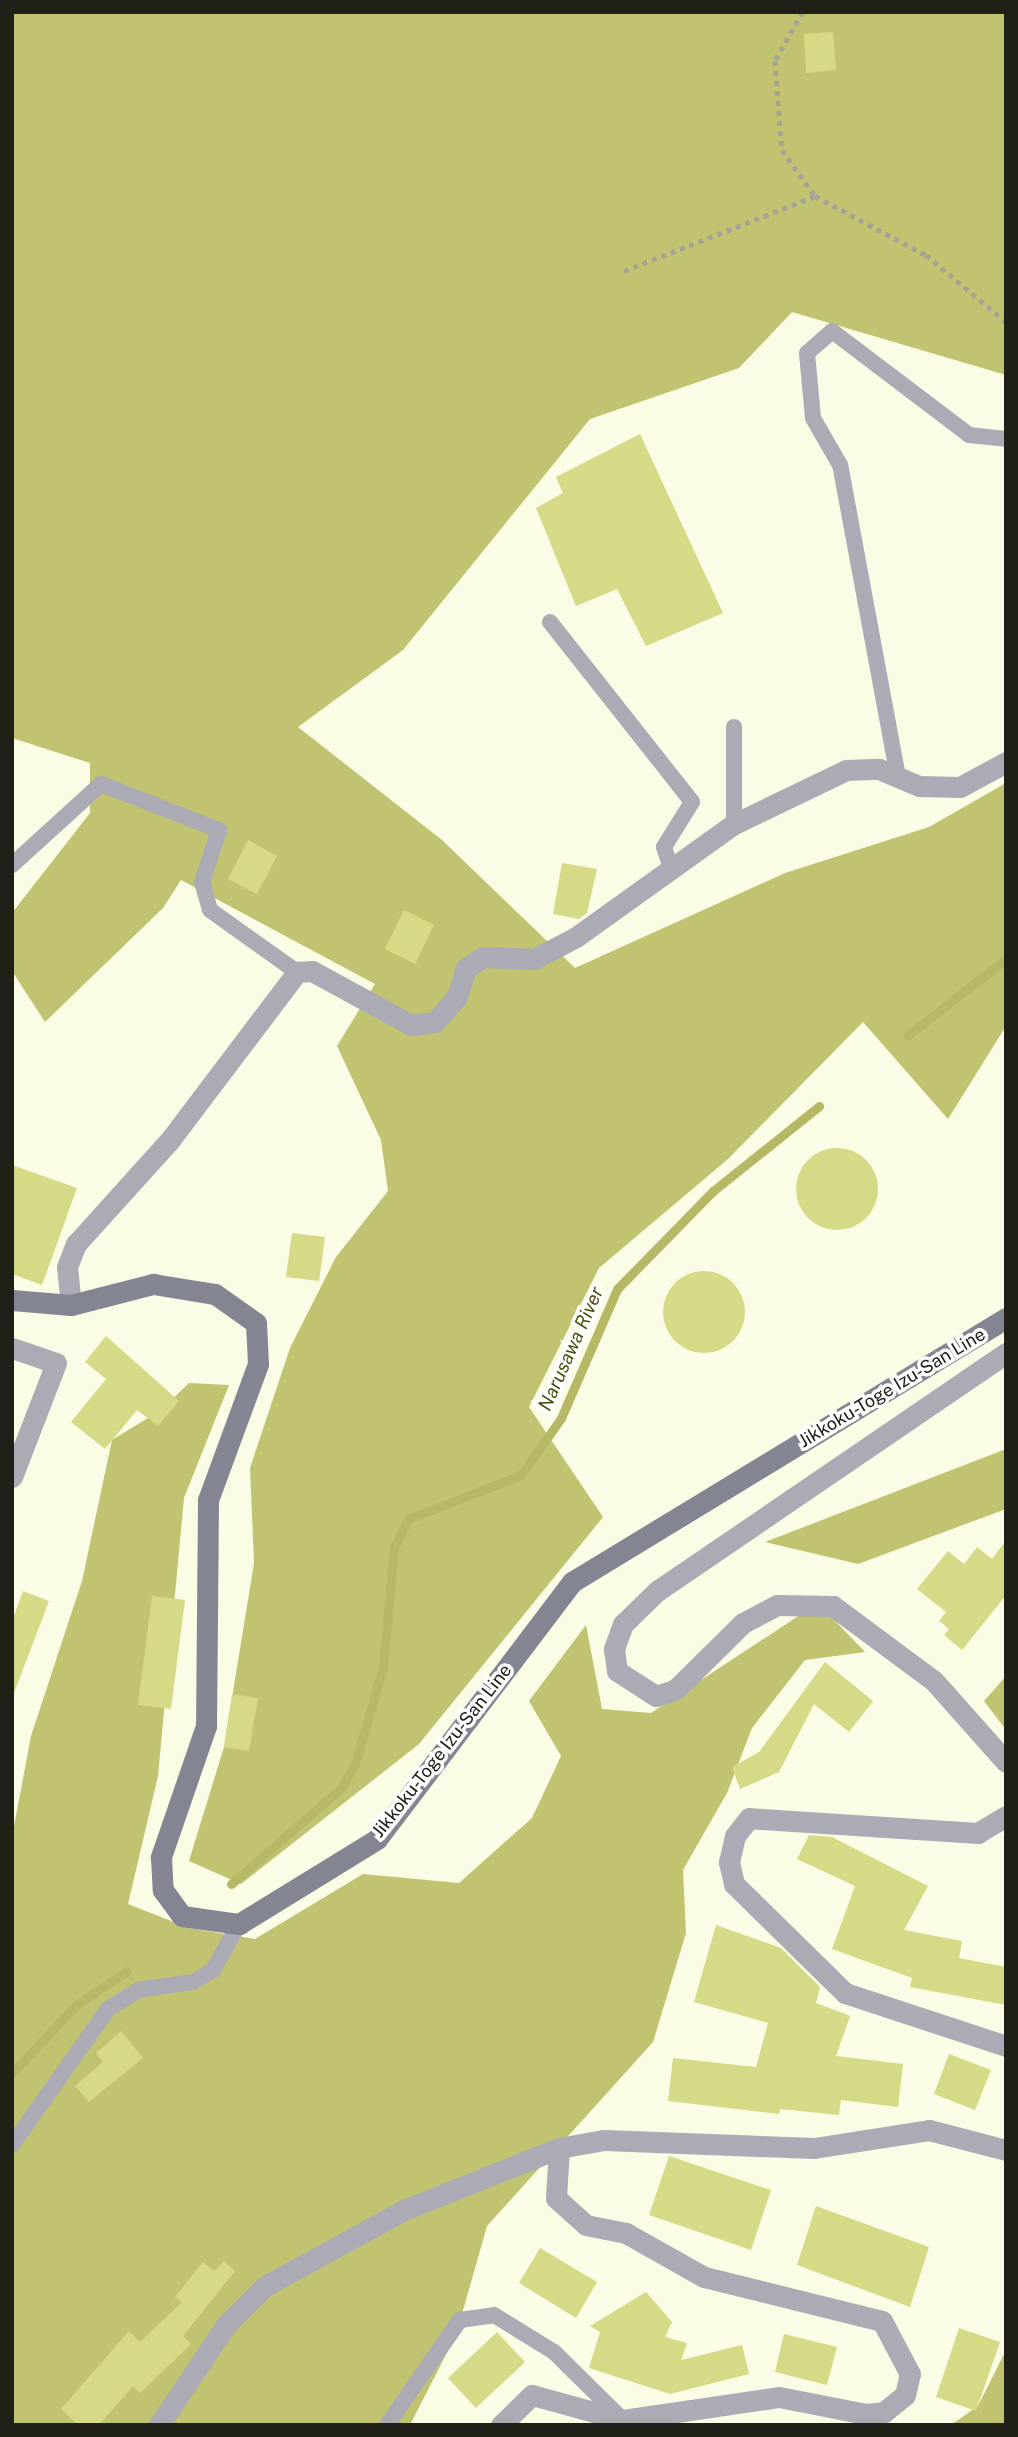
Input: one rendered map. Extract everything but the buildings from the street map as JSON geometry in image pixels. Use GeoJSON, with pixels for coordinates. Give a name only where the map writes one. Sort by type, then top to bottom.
{"type":"FeatureCollection","features":[{"type":"Feature","properties":{"kind":"main road"},"geometry":{"type":"LineString","coordinates":[[12,1300],[71,1305],[153,1284],[215,1294],[256,1323],[258,1364],[208,1500],[206,1726],[161,1857],[163,1890],[182,1916],[239,1924]]}},
{"type":"Feature","properties":{"kind":"main road","name":"Jikkoku-Toge Izu-San Line"},"geometry":{"type":"LineString","coordinates":[[239,1924],[377,1839],[572,1582],[1006,1318]]}},
{"type":"Feature","properties":{"kind":"street"},"geometry":{"type":"LineString","coordinates":[[71,1305],[67,1267],[76,1244],[170,1140],[297,972],[312,971],[411,1025],[435,1022],[457,997],[466,968],[483,957],[534,959],[734,824],[846,770],[879,769],[919,786],[960,787],[1006,762]]}},
{"type":"Feature","properties":{"kind":"street"},"geometry":{"type":"LineString","coordinates":[[12,1348],[56,1363],[12,1477]]}},
{"type":"Feature","properties":{"kind":"street"},"geometry":{"type":"LineString","coordinates":[[1006,1353],[658,1590],[623,1624],[614,1649],[617,1671],[656,1696],[675,1690],[743,1623],[777,1605],[833,1606],[934,1681],[1006,1762]]}},
{"type":"Feature","properties":{"kind":"street"},"geometry":{"type":"LineString","coordinates":[[1006,1816],[978,1833],[749,1818],[736,1836],[729,1862],[734,1884],[845,1993],[1006,2046]]}},
{"type":"Feature","properties":{"kind":"street"},"geometry":{"type":"LineString","coordinates":[[159,2425],[226,2325],[265,2286],[404,2210],[559,2148],[618,2140],[814,2148],[929,2130],[1006,2150]]}},
{"type":"Feature","properties":{"kind":"street"},"geometry":{"type":"LineString","coordinates":[[501,2425],[532,2395],[623,2420],[779,2397],[866,2414],[884,2412],[905,2395],[911,2374],[882,2321],[704,2277],[626,2233],[586,2225],[556,2198],[559,2148]]}},
{"type":"Feature","properties":{"kind":"lane"},"geometry":{"type":"LineString","coordinates":[[898,777],[841,465],[813,418],[807,353],[832,331],[969,435],[1006,439]]}},
{"type":"Feature","properties":{"kind":"lane"},"geometry":{"type":"LineString","coordinates":[[550,622],[692,802],[664,847],[671,869]]}},
{"type":"Feature","properties":{"kind":"lane"},"geometry":{"type":"LineString","coordinates":[[734,727],[734,824]]}},
{"type":"Feature","properties":{"kind":"lane"},"geometry":{"type":"LineString","coordinates":[[12,865],[101,784],[219,830],[202,882],[210,910],[297,972]]}},
{"type":"Feature","properties":{"kind":"lane"},"geometry":{"type":"LineString","coordinates":[[12,2146],[108,2009],[138,1990],[193,1982],[213,1970],[239,1924]]}},
{"type":"Feature","properties":{"kind":"lane"},"geometry":{"type":"LineString","coordinates":[[387,2425],[460,2320],[494,2315],[554,2352],[623,2420]]}},
{"type":"Feature","properties":{"kind":"path"},"geometry":{"type":"LineString","coordinates":[[803,12],[775,61],[782,150],[815,196],[926,255],[1006,322]]}},
{"type":"Feature","properties":{"kind":"path"},"geometry":{"type":"LineString","coordinates":[[624,271],[815,196]]}},
{"type":"Feature","properties":{"kind":"green space"},"geometry":{"type":"Polygon","coordinates":[[[12,12],[1006,12],[1006,375],[792,312],[739,368],[590,419],[403,650],[298,727],[442,840],[575,968],[785,873],[929,827],[1006,783],[1006,1026],[948,1119],[863,1022],[728,1159],[599,1268],[529,1407],[603,1517],[419,1744],[241,1884],[189,1861],[224,1747],[254,1563],[250,1468],[290,1348],[336,1257],[388,1191],[381,1140],[337,1046],[375,984],[181,880],[163,908],[45,1022],[12,971],[12,913],[90,813],[90,763],[12,738],[12,12]]]}},
{"type":"Feature","properties":{"kind":"green space"},"geometry":{"type":"Polygon","coordinates":[[[189,1383],[229,1385],[184,1498],[158,1776],[128,1904],[189,1928],[255,1939],[363,1874],[459,1883],[532,1818],[561,1756],[529,1701],[586,1625],[602,1709],[651,1713],[818,1603],[865,1652],[805,1660],[752,1728],[727,1793],[683,1870],[686,1933],[653,2042],[487,2226],[456,2335],[410,2425],[12,2425],[12,1837],[31,1736],[82,1581],[112,1440],[161,1410],[189,1383]]]}},
{"type":"Feature","properties":{"kind":"green space"},"geometry":{"type":"Polygon","coordinates":[[[1006,1449],[1006,1509],[858,1564],[765,1542],[1006,1449]]]}},
{"type":"Feature","properties":{"kind":"green space"},"geometry":{"type":"Polygon","coordinates":[[[1006,1676],[1006,1730],[984,1701],[1006,1676]]]}},
{"type":"Feature","properties":{"kind":"green space"},"geometry":{"type":"Polygon","coordinates":[[[1006,2350],[1006,2425],[951,2425],[978,2406],[1006,2350]]]}},
{"type":"Feature","properties":{"kind":"waterway","name":"Narusawa River"},"geometry":{"type":"LineString","coordinates":[[908,1035],[1006,959]]}},
{"type":"Feature","properties":{"kind":"waterway","name":"Narusawa River"},"geometry":{"type":"LineString","coordinates":[[231,1884],[342,1787],[355,1764],[383,1667],[394,1548],[408,1519],[521,1475],[561,1418],[617,1289],[713,1191],[819,1106]]}},
{"type":"Feature","properties":{"kind":"waterway","name":"Narusawa River"},"geometry":{"type":"LineString","coordinates":[[12,2073],[76,2005],[127,1971]]}}]}
